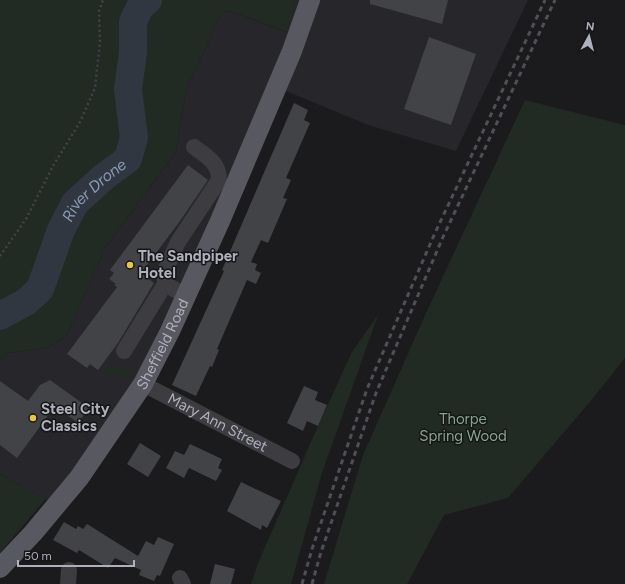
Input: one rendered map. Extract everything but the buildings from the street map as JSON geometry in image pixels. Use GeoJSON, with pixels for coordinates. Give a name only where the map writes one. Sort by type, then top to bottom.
{"type":"FeatureCollection","features":[{"type":"Feature","properties":{"kind":"main road","name":"Sheffield Road"},"geometry":{"type":"LineString","coordinates":[[0,568],[33,533],[79,478],[143,384],[170,331],[220,221],[292,51],[310,0]]}},
{"type":"Feature","properties":{"kind":"street"},"geometry":{"type":"LineString","coordinates":[[124,351],[165,284],[165,271],[178,242],[219,180],[219,172],[213,160],[194,147]]}},
{"type":"Feature","properties":{"kind":"street"},"geometry":{"type":"LineString","coordinates":[[165,284],[186,296]]}},
{"type":"Feature","properties":{"kind":"street","name":"Mary Ann Street"},"geometry":{"type":"LineString","coordinates":[[143,384],[292,461]]}},
{"type":"Feature","properties":{"kind":"path"},"geometry":{"type":"LineString","coordinates":[[0,256],[26,219],[53,166],[80,122],[95,88],[100,42],[99,11],[103,0]]}},
{"type":"Feature","properties":{"kind":"shaded area"},"geometry":{"type":"Polygon","coordinates":[[[297,0],[528,0],[456,151],[368,125],[269,84],[192,262],[130,389],[98,437],[49,501],[0,474],[0,359],[8,353],[47,348],[67,335],[106,246],[176,152],[186,90],[222,12],[230,11],[286,32],[297,0]]]}},
{"type":"Feature","properties":{"kind":"green space"},"geometry":{"type":"Polygon","coordinates":[[[0,0],[297,0],[287,32],[230,11],[222,12],[186,90],[176,152],[106,246],[67,335],[47,348],[8,353],[0,359],[0,0]]]}},
{"type":"Feature","properties":{"kind":"green space","name":"Thorpe Spring Wood"},"geometry":{"type":"Polygon","coordinates":[[[525,100],[625,125],[625,358],[594,397],[508,498],[444,515],[407,584],[324,584],[363,455],[426,313],[525,100]]]}},
{"type":"Feature","properties":{"kind":"green space"},"geometry":{"type":"Polygon","coordinates":[[[378,315],[322,473],[291,584],[251,584],[258,563],[352,352],[378,315]]]}},
{"type":"Feature","properties":{"kind":"green space"},"geometry":{"type":"Polygon","coordinates":[[[103,366],[119,368],[133,374],[131,379],[101,370],[103,366]]]}},
{"type":"Feature","properties":{"kind":"green space"},"geometry":{"type":"Polygon","coordinates":[[[0,474],[46,499],[0,553],[0,474]]]}},
{"type":"Feature","properties":{"kind":"waterway","name":"River Drone"},"geometry":{"type":"LineString","coordinates":[[0,316],[26,302],[40,289],[61,230],[75,203],[105,176],[128,159],[134,138],[128,89],[133,53],[133,22],[140,7],[148,0]]}},
{"type":"Feature","properties":{"kind":"railway"},"geometry":{"type":"LineString","coordinates":[[302,584],[312,549],[367,389],[435,233],[545,0]]}},
{"type":"Feature","properties":{"kind":"railway"},"geometry":{"type":"LineString","coordinates":[[312,584],[321,552],[376,393],[443,237],[555,0]]}},
{"type":"Feature","properties":{"kind":"place","name":"The Sandpiper Hotel"},"geometry":{"type":"Point","coordinates":[130,265]}},
{"type":"Feature","properties":{"kind":"place","name":"Steel City Classics"},"geometry":{"type":"Point","coordinates":[33,418]}}]}
